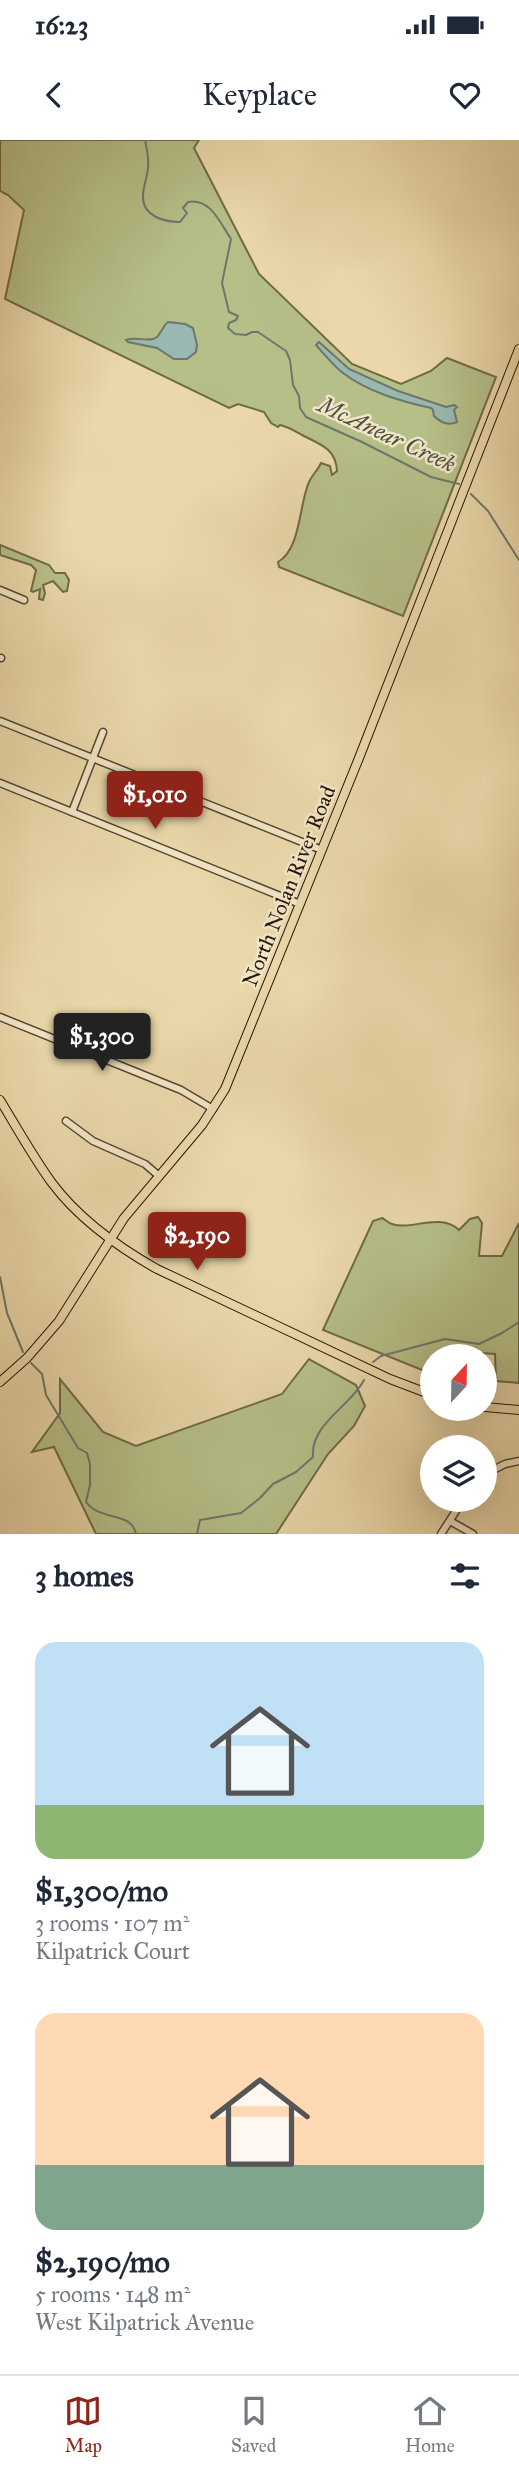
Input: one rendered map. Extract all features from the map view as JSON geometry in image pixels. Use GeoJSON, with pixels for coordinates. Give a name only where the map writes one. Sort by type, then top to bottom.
{"type":"FeatureCollection","features":[{"type":"Feature","properties":{"kind":"main road","name":"North Nolan River Road"},"geometry":{"type":"LineString","coordinates":[[0,1382],[27,1359],[59,1321],[110,1238],[213,1109],[225,1089],[519,349]]}},
{"type":"Feature","properties":{"kind":"main road"},"geometry":{"type":"LineString","coordinates":[[0,1100],[53,1184],[80,1214],[110,1238],[157,1269],[390,1379],[420,1390]]}},
{"type":"Feature","properties":{"kind":"main road"},"geometry":{"type":"LineString","coordinates":[[497,1408],[519,1410]]}},
{"type":"Feature","properties":{"kind":"street"},"geometry":{"type":"LineString","coordinates":[[0,590],[24,600]]}},
{"type":"Feature","properties":{"kind":"street"},"geometry":{"type":"LineString","coordinates":[[0,721],[322,850]]}},
{"type":"Feature","properties":{"kind":"street"},"geometry":{"type":"LineString","coordinates":[[72,812],[103,733]]}},
{"type":"Feature","properties":{"kind":"street"},"geometry":{"type":"LineString","coordinates":[[0,783],[300,904]]}},
{"type":"Feature","properties":{"kind":"street"},"geometry":{"type":"LineString","coordinates":[[0,1017],[181,1090],[213,1109]]}},
{"type":"Feature","properties":{"kind":"street"},"geometry":{"type":"LineString","coordinates":[[66,1121],[93,1140],[145,1164],[159,1176]]}},
{"type":"Feature","properties":{"kind":"street"},"geometry":{"type":"LineString","coordinates":[[497,1468],[519,1461]]}},
{"type":"Feature","properties":{"kind":"street"},"geometry":{"type":"LineString","coordinates":[[441,1534],[456,1512]]}},
{"type":"Feature","properties":{"kind":"street"},"geometry":{"type":"LineString","coordinates":[[450,1521],[473,1534]]}},
{"type":"Feature","properties":{"kind":"green space"},"geometry":{"type":"Polygon","coordinates":[[[0,140],[199,140],[194,148],[259,274],[352,364],[401,384],[431,371],[447,358],[496,377],[403,616],[279,567],[278,562],[286,556],[295,537],[310,479],[321,463],[330,466],[332,475],[337,471],[334,457],[326,448],[289,428],[271,423],[264,412],[238,404],[229,408],[5,299],[24,210],[0,191],[0,140]]]}},
{"type":"Feature","properties":{"kind":"green space"},"geometry":{"type":"Polygon","coordinates":[[[0,545],[49,565],[55,573],[65,573],[69,580],[67,591],[63,592],[53,581],[43,585],[43,600],[39,599],[40,589],[31,591],[36,570],[31,565],[0,555],[0,545]]]}},
{"type":"Feature","properties":{"kind":"green space"},"geometry":{"type":"Polygon","coordinates":[[[478,1217],[482,1223],[479,1256],[502,1256],[519,1223],[519,1383],[497,1381],[497,1344],[420,1344],[420,1369],[323,1330],[373,1221],[382,1218],[399,1226],[443,1222],[459,1230],[470,1219],[478,1217]]]}},
{"type":"Feature","properties":{"kind":"green space"},"geometry":{"type":"Polygon","coordinates":[[[309,1359],[356,1385],[365,1406],[354,1426],[328,1454],[276,1534],[96,1534],[54,1447],[32,1452],[60,1413],[60,1379],[103,1432],[136,1446],[282,1394],[309,1359]]]}},
{"type":"Feature","properties":{"kind":"water"},"geometry":{"type":"Polygon","coordinates":[[[168,322],[193,328],[196,352],[187,359],[174,359],[157,348],[126,340],[154,339],[168,322]]]}},
{"type":"Feature","properties":{"kind":"water"},"geometry":{"type":"Polygon","coordinates":[[[319,342],[349,369],[398,391],[446,407],[454,405],[457,407],[454,410],[457,422],[442,422],[434,416],[431,408],[363,386],[326,356],[316,345],[319,342]]]}},
{"type":"Feature","properties":{"kind":"waterway","name":"McAnear Creek"},"geometry":{"type":"LineString","coordinates":[[145,140],[148,164],[143,196],[146,208],[155,216],[174,222],[180,222],[187,213],[183,208],[188,202],[203,204],[214,213],[231,239],[222,283],[229,312],[238,316],[229,323],[228,328],[235,334],[258,332],[286,351],[290,360],[293,385],[299,396],[300,408],[306,417],[431,477],[459,484]]}},
{"type":"Feature","properties":{"kind":"waterway","name":"McAnear Creek"},"geometry":{"type":"LineString","coordinates":[[471,494],[488,511],[519,560]]}},
{"type":"Feature","properties":{"kind":"waterway"},"geometry":{"type":"LineString","coordinates":[[0,1277],[7,1313],[23,1352]]}},
{"type":"Feature","properties":{"kind":"waterway","name":"McAnear Creek"},"geometry":{"type":"LineString","coordinates":[[373,1362],[381,1356],[445,1339],[479,1344],[519,1322]]}},
{"type":"Feature","properties":{"kind":"waterway"},"geometry":{"type":"LineString","coordinates":[[31,1363],[42,1374],[46,1395],[78,1448],[87,1453],[90,1485],[86,1502],[100,1512],[129,1522],[136,1534]]}},
{"type":"Feature","properties":{"kind":"waterway","name":"McAnear Creek"},"geometry":{"type":"LineString","coordinates":[[197,1534],[200,1520],[241,1513],[273,1484],[296,1472],[313,1457],[314,1445],[324,1425],[364,1380]]}}]}
